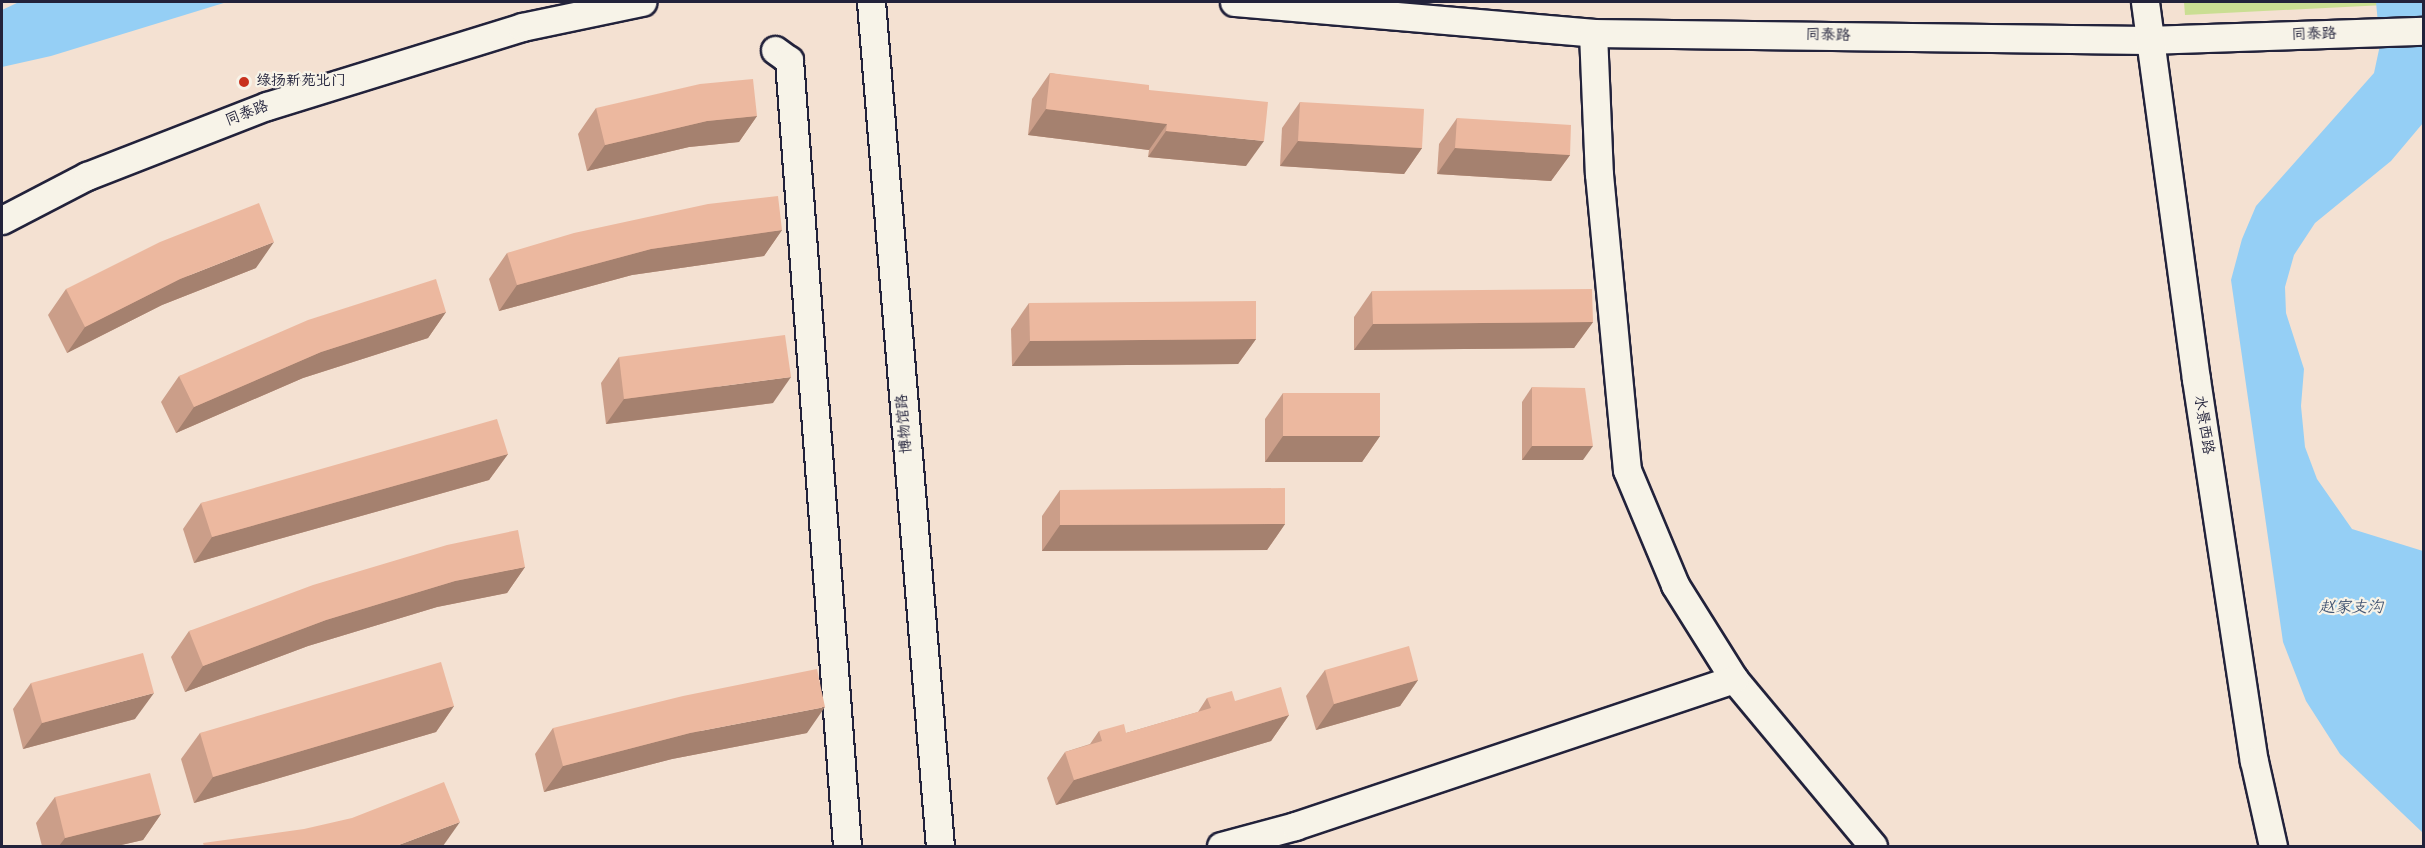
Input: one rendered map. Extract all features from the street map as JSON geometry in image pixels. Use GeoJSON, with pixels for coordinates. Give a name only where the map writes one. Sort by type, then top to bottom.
{"type":"FeatureCollection","features":[{"type":"Feature","properties":{"kind":"street","name":"同泰路"},"geometry":{"type":"LineString","coordinates":[[2,220],[87,176],[267,106],[522,27],[642,2]]}},
{"type":"Feature","properties":{"kind":"street","name":"博物馆路"},"geometry":{"type":"LineString","coordinates":[[871,2],[939,846]]}},
{"type":"Feature","properties":{"kind":"street","name":"同泰路"},"geometry":{"type":"LineString","coordinates":[[1234,2],[1593,33],[2148,40],[2424,31]]}},
{"type":"Feature","properties":{"kind":"street","name":"水景西路"},"geometry":{"type":"LineString","coordinates":[[2145,2],[2148,40],[2252,750],[2273,846]]}},
{"type":"Feature","properties":{"kind":"street"},"geometry":{"type":"LineString","coordinates":[[1593,33],[1599,174],[1627,470],[1675,585],[1734,679],[1873,846]]}},
{"type":"Feature","properties":{"kind":"street"},"geometry":{"type":"LineString","coordinates":[[775,50],[789,60],[847,846]]}},
{"type":"Feature","properties":{"kind":"street"},"geometry":{"type":"LineString","coordinates":[[1221,846],[1295,826],[1734,679]]}},
{"type":"Feature","properties":{"kind":"green space"},"geometry":{"type":"Polygon","coordinates":[[[2184,2],[2423,2],[2424,3],[2185,15],[2184,2]]]}},
{"type":"Feature","properties":{"kind":"water"},"geometry":{"type":"Polygon","coordinates":[[[19,2],[227,2],[51,56],[2,67],[2,10],[19,2]]]}},
{"type":"Feature","properties":{"kind":"water","name":"赵家支沟"},"geometry":{"type":"Polygon","coordinates":[[[2376,2],[2423,2],[2423,123],[2391,161],[2315,223],[2294,255],[2285,287],[2286,313],[2304,369],[2301,406],[2305,447],[2317,479],[2352,529],[2423,551],[2423,833],[2340,754],[2306,701],[2283,642],[2231,280],[2242,239],[2256,206],[2374,73],[2380,45],[2376,2]]]}},
{"type":"Feature","properties":{"kind":"building"},"geometry":{"type":"Polygon","coordinates":[[[1050,73],[1149,85],[1149,90],[1268,102],[1264,141],[1166,131],[1167,124],[1046,109],[1050,73]]]}},
{"type":"Feature","properties":{"kind":"building"},"geometry":{"type":"Polygon","coordinates":[[[753,79],[757,116],[707,121],[605,145],[596,108],[700,84],[753,79]]]}},
{"type":"Feature","properties":{"kind":"building"},"geometry":{"type":"Polygon","coordinates":[[[1300,102],[1424,109],[1422,148],[1298,141],[1300,102]]]}},
{"type":"Feature","properties":{"kind":"building"},"geometry":{"type":"Polygon","coordinates":[[[1457,118],[1571,125],[1570,155],[1455,148],[1457,118]]]}},
{"type":"Feature","properties":{"kind":"building"},"geometry":{"type":"Polygon","coordinates":[[[778,196],[782,230],[651,249],[517,285],[507,253],[574,233],[708,204],[778,196]]]}},
{"type":"Feature","properties":{"kind":"building"},"geometry":{"type":"Polygon","coordinates":[[[259,203],[274,242],[180,279],[85,327],[66,289],[160,242],[259,203]]]}},
{"type":"Feature","properties":{"kind":"building"},"geometry":{"type":"Polygon","coordinates":[[[436,279],[446,312],[321,352],[194,407],[179,376],[308,320],[436,279]]]}},
{"type":"Feature","properties":{"kind":"building"},"geometry":{"type":"Polygon","coordinates":[[[1592,289],[1593,322],[1373,324],[1372,291],[1592,289]]]}},
{"type":"Feature","properties":{"kind":"building"},"geometry":{"type":"Polygon","coordinates":[[[1256,301],[1256,339],[1030,341],[1029,303],[1256,301]]]}},
{"type":"Feature","properties":{"kind":"building"},"geometry":{"type":"Polygon","coordinates":[[[785,335],[791,377],[624,399],[619,357],[785,335]]]}},
{"type":"Feature","properties":{"kind":"building"},"geometry":{"type":"Polygon","coordinates":[[[1532,387],[1585,388],[1593,446],[1532,446],[1532,387]]]}},
{"type":"Feature","properties":{"kind":"building"},"geometry":{"type":"Polygon","coordinates":[[[1283,393],[1380,393],[1380,436],[1283,436],[1283,393]]]}},
{"type":"Feature","properties":{"kind":"building"},"geometry":{"type":"Polygon","coordinates":[[[497,419],[508,454],[212,537],[201,503],[497,419]]]}},
{"type":"Feature","properties":{"kind":"building"},"geometry":{"type":"Polygon","coordinates":[[[1285,488],[1285,524],[1060,525],[1060,490],[1285,488]]]}},
{"type":"Feature","properties":{"kind":"building"},"geometry":{"type":"Polygon","coordinates":[[[518,530],[525,567],[455,581],[326,620],[203,666],[189,631],[313,585],[447,545],[518,530]]]}},
{"type":"Feature","properties":{"kind":"building"},"geometry":{"type":"Polygon","coordinates":[[[1409,646],[1418,680],[1334,704],[1325,670],[1409,646]]]}},
{"type":"Feature","properties":{"kind":"building"},"geometry":{"type":"Polygon","coordinates":[[[143,653],[154,693],[42,723],[31,683],[143,653]]]}},
{"type":"Feature","properties":{"kind":"building"},"geometry":{"type":"Polygon","coordinates":[[[441,662],[454,706],[213,777],[200,733],[441,662]]]}},
{"type":"Feature","properties":{"kind":"building"},"geometry":{"type":"Polygon","coordinates":[[[817,669],[825,707],[690,733],[563,766],[553,728],[683,696],[817,669]]]}},
{"type":"Feature","properties":{"kind":"building"},"geometry":{"type":"Polygon","coordinates":[[[1281,687],[1289,715],[1074,780],[1065,752],[1102,741],[1099,731],[1124,724],[1126,733],[1211,708],[1207,698],[1232,691],[1235,701],[1281,687]]]}},
{"type":"Feature","properties":{"kind":"building"},"geometry":{"type":"Polygon","coordinates":[[[150,773],[161,814],[65,838],[55,797],[150,773]]]}},
{"type":"Feature","properties":{"kind":"building"},"geometry":{"type":"Polygon","coordinates":[[[444,782],[460,822],[396,846],[204,846],[203,843],[304,829],[352,818],[444,782]]]}},
{"type":"Feature","properties":{"kind":"place","name":"绿扬新苑北门"},"geometry":{"type":"Point","coordinates":[244,82]}}]}
